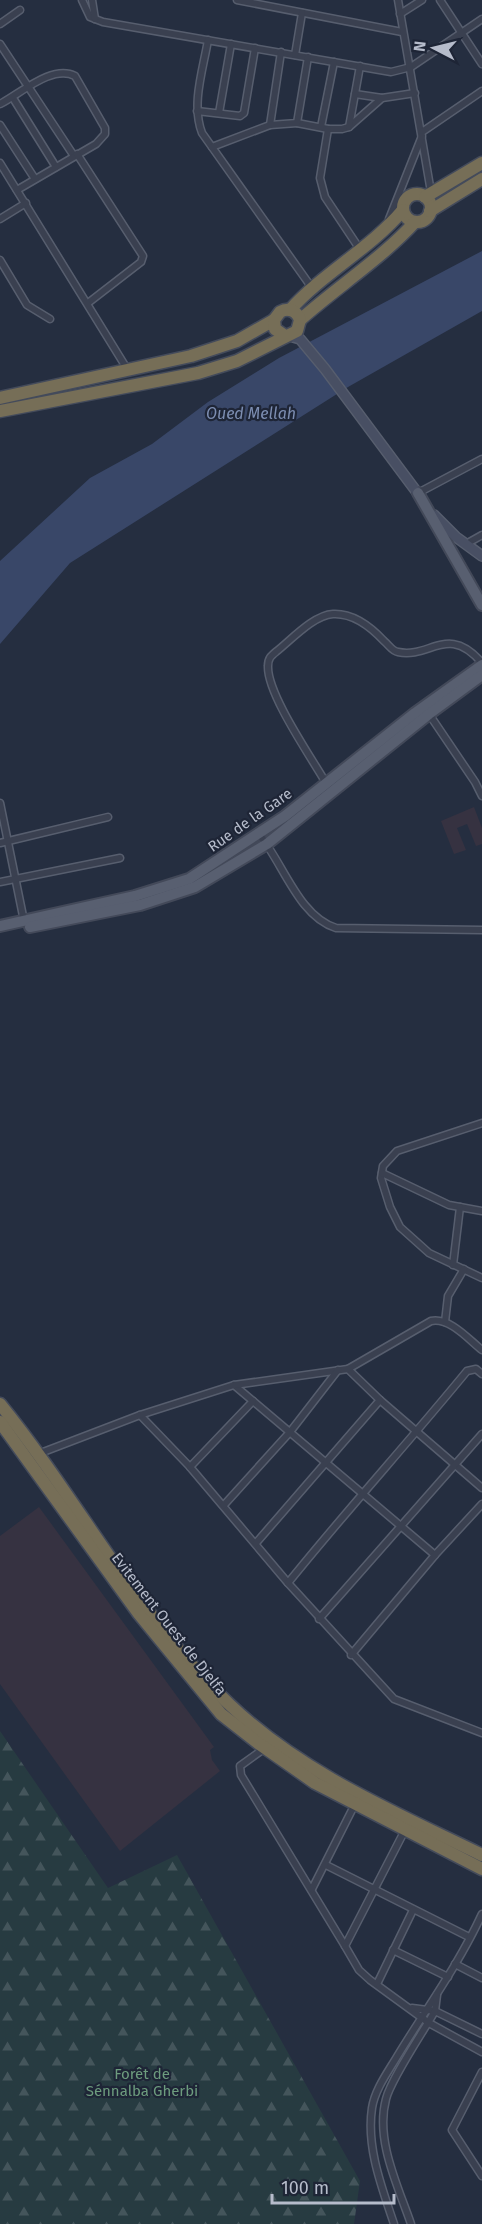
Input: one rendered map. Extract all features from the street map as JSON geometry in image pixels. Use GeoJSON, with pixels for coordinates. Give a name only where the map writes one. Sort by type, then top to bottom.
{"type":"FeatureCollection","features":[{"type":"Feature","properties":{"kind":"highway"},"geometry":{"type":"LineString","coordinates":[[0,398],[129,372],[237,341],[274,320],[280,312],[290,310],[312,288],[384,232],[403,210],[404,202],[410,196],[428,195],[482,163]]}},
{"type":"Feature","properties":{"kind":"highway"},"geometry":{"type":"LineString","coordinates":[[0,411],[198,373],[237,361],[295,332],[334,290],[402,236],[415,222],[423,220],[430,211],[482,179]]}},
{"type":"Feature","properties":{"kind":"highway"},"geometry":{"type":"LineString","coordinates":[[428,195],[430,211]]}},
{"type":"Feature","properties":{"kind":"highway"},"geometry":{"type":"LineString","coordinates":[[403,210],[407,218],[415,222]]}},
{"type":"Feature","properties":{"kind":"highway"},"geometry":{"type":"LineString","coordinates":[[290,310],[297,314],[295,332]]}},
{"type":"Feature","properties":{"kind":"highway"},"geometry":{"type":"LineString","coordinates":[[274,320],[275,329],[295,332]]}},
{"type":"Feature","properties":{"kind":"highway"},"geometry":{"type":"LineString","coordinates":[[0,1404],[32,1457]]}},
{"type":"Feature","properties":{"kind":"highway","name":"Evitement Ouest de Djelfa"},"geometry":{"type":"LineString","coordinates":[[0,1422],[32,1457],[153,1616],[229,1704],[265,1735],[357,1794],[482,1855]]}},
{"type":"Feature","properties":{"kind":"highway","name":"Evitement Ouest de Djelfa"},"geometry":{"type":"LineString","coordinates":[[32,1457],[169,1653],[221,1714],[315,1783],[482,1869]]}},
{"type":"Feature","properties":{"kind":"main road"},"geometry":{"type":"LineString","coordinates":[[295,332],[438,520],[482,556]]}},
{"type":"Feature","properties":{"kind":"main road"},"geometry":{"type":"LineString","coordinates":[[418,493],[482,605]]}},
{"type":"Feature","properties":{"kind":"main road","name":"Rue de la Gare"},"geometry":{"type":"LineString","coordinates":[[0,933],[168,898],[195,887],[267,844],[482,664]]}},
{"type":"Feature","properties":{"kind":"main road","name":"Rue de la Gare"},"geometry":{"type":"LineString","coordinates":[[0,926],[166,888],[189,879],[259,834],[426,711],[482,675]]}},
{"type":"Feature","properties":{"kind":"street"},"geometry":{"type":"LineString","coordinates":[[82,0],[88,14],[95,19],[391,72],[411,67],[482,19]]}},
{"type":"Feature","properties":{"kind":"street"},"geometry":{"type":"LineString","coordinates":[[92,0],[95,19]]}},
{"type":"Feature","properties":{"kind":"street"},"geometry":{"type":"LineString","coordinates":[[237,0],[402,32]]}},
{"type":"Feature","properties":{"kind":"street"},"geometry":{"type":"LineString","coordinates":[[398,0],[422,134],[428,195]]}},
{"type":"Feature","properties":{"kind":"street"},"geometry":{"type":"LineString","coordinates":[[400,14],[422,0]]}},
{"type":"Feature","properties":{"kind":"street"},"geometry":{"type":"LineString","coordinates":[[440,0],[482,64]]}},
{"type":"Feature","properties":{"kind":"street"},"geometry":{"type":"LineString","coordinates":[[0,24],[20,10]]}},
{"type":"Feature","properties":{"kind":"street"},"geometry":{"type":"LineString","coordinates":[[295,55],[302,13]]}},
{"type":"Feature","properties":{"kind":"street"},"geometry":{"type":"LineString","coordinates":[[208,40],[197,111],[202,133],[312,288]]}},
{"type":"Feature","properties":{"kind":"street"},"geometry":{"type":"LineString","coordinates":[[0,44],[143,253],[141,262],[88,303]]}},
{"type":"Feature","properties":{"kind":"street"},"geometry":{"type":"LineString","coordinates":[[219,113],[231,44]]}},
{"type":"Feature","properties":{"kind":"street"},"geometry":{"type":"LineString","coordinates":[[197,111],[240,116],[246,111],[255,48]]}},
{"type":"Feature","properties":{"kind":"street"},"geometry":{"type":"LineString","coordinates":[[270,125],[281,52]]}},
{"type":"Feature","properties":{"kind":"street"},"geometry":{"type":"LineString","coordinates":[[297,123],[308,57]]}},
{"type":"Feature","properties":{"kind":"street"},"geometry":{"type":"LineString","coordinates":[[334,62],[320,178],[325,197],[361,251]]}},
{"type":"Feature","properties":{"kind":"street"},"geometry":{"type":"LineString","coordinates":[[349,127],[360,66]]}},
{"type":"Feature","properties":{"kind":"street"},"geometry":{"type":"LineString","coordinates":[[0,104],[30,86],[62,72],[75,76],[105,128],[105,134],[96,144],[17,190]]}},
{"type":"Feature","properties":{"kind":"street"},"geometry":{"type":"LineString","coordinates":[[384,232],[422,134],[482,91]]}},
{"type":"Feature","properties":{"kind":"street"},"geometry":{"type":"LineString","coordinates":[[355,94],[382,98],[415,93]]}},
{"type":"Feature","properties":{"kind":"street"},"geometry":{"type":"LineString","coordinates":[[13,98],[56,167]]}},
{"type":"Feature","properties":{"kind":"street"},"geometry":{"type":"LineString","coordinates":[[212,147],[270,125],[297,123],[325,128],[349,127],[382,98]]}},
{"type":"Feature","properties":{"kind":"street"},"geometry":{"type":"LineString","coordinates":[[0,125],[36,179]]}},
{"type":"Feature","properties":{"kind":"street"},"geometry":{"type":"LineString","coordinates":[[0,163],[129,372]]}},
{"type":"Feature","properties":{"kind":"street"},"geometry":{"type":"LineString","coordinates":[[0,219],[26,203]]}},
{"type":"Feature","properties":{"kind":"street"},"geometry":{"type":"LineString","coordinates":[[0,260],[27,305],[50,319]]}},
{"type":"Feature","properties":{"kind":"street"},"geometry":{"type":"LineString","coordinates":[[418,493],[482,459]]}},
{"type":"Feature","properties":{"kind":"street"},"geometry":{"type":"LineString","coordinates":[[466,544],[482,535]]}},
{"type":"Feature","properties":{"kind":"street"},"geometry":{"type":"LineString","coordinates":[[326,783],[275,696],[268,666],[270,657],[321,616],[339,614],[364,623],[393,651],[410,652],[444,643],[472,650],[482,664]]}},
{"type":"Feature","properties":{"kind":"street"},"geometry":{"type":"LineString","coordinates":[[426,711],[479,781],[482,796]]}},
{"type":"Feature","properties":{"kind":"street"},"geometry":{"type":"LineString","coordinates":[[0,803],[3,842],[24,921]]}},
{"type":"Feature","properties":{"kind":"street"},"geometry":{"type":"LineString","coordinates":[[3,842],[108,817]]}},
{"type":"Feature","properties":{"kind":"street"},"geometry":{"type":"LineString","coordinates":[[259,834],[310,914],[323,924],[336,928],[482,930]]}},
{"type":"Feature","properties":{"kind":"street"},"geometry":{"type":"LineString","coordinates":[[0,882],[120,858]]}},
{"type":"Feature","properties":{"kind":"street"},"geometry":{"type":"LineString","coordinates":[[482,1122],[396,1151],[383,1166],[382,1173],[384,1191],[400,1227],[429,1253],[482,1278]]}},
{"type":"Feature","properties":{"kind":"street"},"geometry":{"type":"LineString","coordinates":[[382,1173],[460,1207],[482,1211]]}},
{"type":"Feature","properties":{"kind":"street"},"geometry":{"type":"LineString","coordinates":[[453,1265],[460,1207]]}},
{"type":"Feature","properties":{"kind":"street"},"geometry":{"type":"LineString","coordinates":[[444,1322],[448,1296],[464,1269]]}},
{"type":"Feature","properties":{"kind":"street"},"geometry":{"type":"LineString","coordinates":[[32,1457],[140,1415],[234,1385],[348,1369],[431,1321],[444,1322],[482,1350]]}},
{"type":"Feature","properties":{"kind":"street"},"geometry":{"type":"LineString","coordinates":[[348,1369],[380,1400],[482,1488]]}},
{"type":"Feature","properties":{"kind":"street"},"geometry":{"type":"LineString","coordinates":[[288,1583],[362,1492],[417,1432],[467,1371],[476,1369],[482,1374]]}},
{"type":"Feature","properties":{"kind":"street"},"geometry":{"type":"LineString","coordinates":[[224,1505],[290,1432],[338,1370]]}},
{"type":"Feature","properties":{"kind":"street"},"geometry":{"type":"LineString","coordinates":[[234,1385],[435,1555]]}},
{"type":"Feature","properties":{"kind":"street"},"geometry":{"type":"LineString","coordinates":[[255,1543],[380,1400]]}},
{"type":"Feature","properties":{"kind":"street"},"geometry":{"type":"LineString","coordinates":[[190,1467],[253,1401]]}},
{"type":"Feature","properties":{"kind":"street"},"geometry":{"type":"LineString","coordinates":[[140,1415],[224,1505],[351,1655],[394,1699],[482,1733]]}},
{"type":"Feature","properties":{"kind":"street"},"geometry":{"type":"LineString","coordinates":[[319,1619],[482,1434]]}},
{"type":"Feature","properties":{"kind":"street"},"geometry":{"type":"LineString","coordinates":[[351,1655],[435,1555],[482,1504]]}},
{"type":"Feature","properties":{"kind":"street"},"geometry":{"type":"LineString","coordinates":[[265,1748],[240,1766],[241,1775],[359,1970],[429,2023],[482,2052]]}},
{"type":"Feature","properties":{"kind":"street"},"geometry":{"type":"LineString","coordinates":[[312,1889],[355,1804]]}},
{"type":"Feature","properties":{"kind":"street"},"geometry":{"type":"LineString","coordinates":[[345,1946],[405,1830]]}},
{"type":"Feature","properties":{"kind":"street"},"geometry":{"type":"LineString","coordinates":[[326,1865],[469,1937]]}},
{"type":"Feature","properties":{"kind":"street"},"geometry":{"type":"LineString","coordinates":[[377,1984],[413,1910]]}},
{"type":"Feature","properties":{"kind":"street"},"geometry":{"type":"LineString","coordinates":[[394,2224],[376,2166],[371,2109],[375,2094],[426,2008],[448,1977],[469,1937],[479,1928],[482,1914]]}},
{"type":"Feature","properties":{"kind":"street"},"geometry":{"type":"LineString","coordinates":[[393,1950],[448,1977]]}},
{"type":"Feature","properties":{"kind":"street"},"geometry":{"type":"LineString","coordinates":[[455,1964],[482,1978]]}},
{"type":"Feature","properties":{"kind":"street"},"geometry":{"type":"LineString","coordinates":[[411,2224],[392,2169],[383,2130],[383,2114],[386,2097],[435,2011],[437,1995]]}},
{"type":"Feature","properties":{"kind":"street"},"geometry":{"type":"LineString","coordinates":[[411,2008],[426,2008],[435,2011],[482,2034]]}},
{"type":"Feature","properties":{"kind":"street"},"geometry":{"type":"LineString","coordinates":[[482,2072],[452,2130],[482,2176]]}},
{"type":"Feature","properties":{"kind":"shaded area"},"geometry":{"type":"Polygon","coordinates":[[[474,807],[482,828],[482,844],[476,846],[467,824],[457,828],[466,850],[454,854],[441,821],[474,807]]]}},
{"type":"Feature","properties":{"kind":"shaded area"},"geometry":{"type":"Polygon","coordinates":[[[39,1507],[214,1747],[210,1750],[212,1760],[220,1771],[120,1851],[0,1684],[0,1536],[39,1507]]]}},
{"type":"Feature","properties":{"kind":"green space","name":"Forêt de Sénnalba Gherbi"},"geometry":{"type":"Polygon","coordinates":[[[0,1731],[108,1888],[177,1855],[360,2181],[354,2224],[0,2224],[0,1731]]]}},
{"type":"Feature","properties":{"kind":"water","name":"Oued Mellah"},"geometry":{"type":"Polygon","coordinates":[[[482,251],[482,311],[348,387],[70,563],[0,644],[0,561],[90,478],[152,444],[208,402],[279,358],[482,251]]]}}]}
